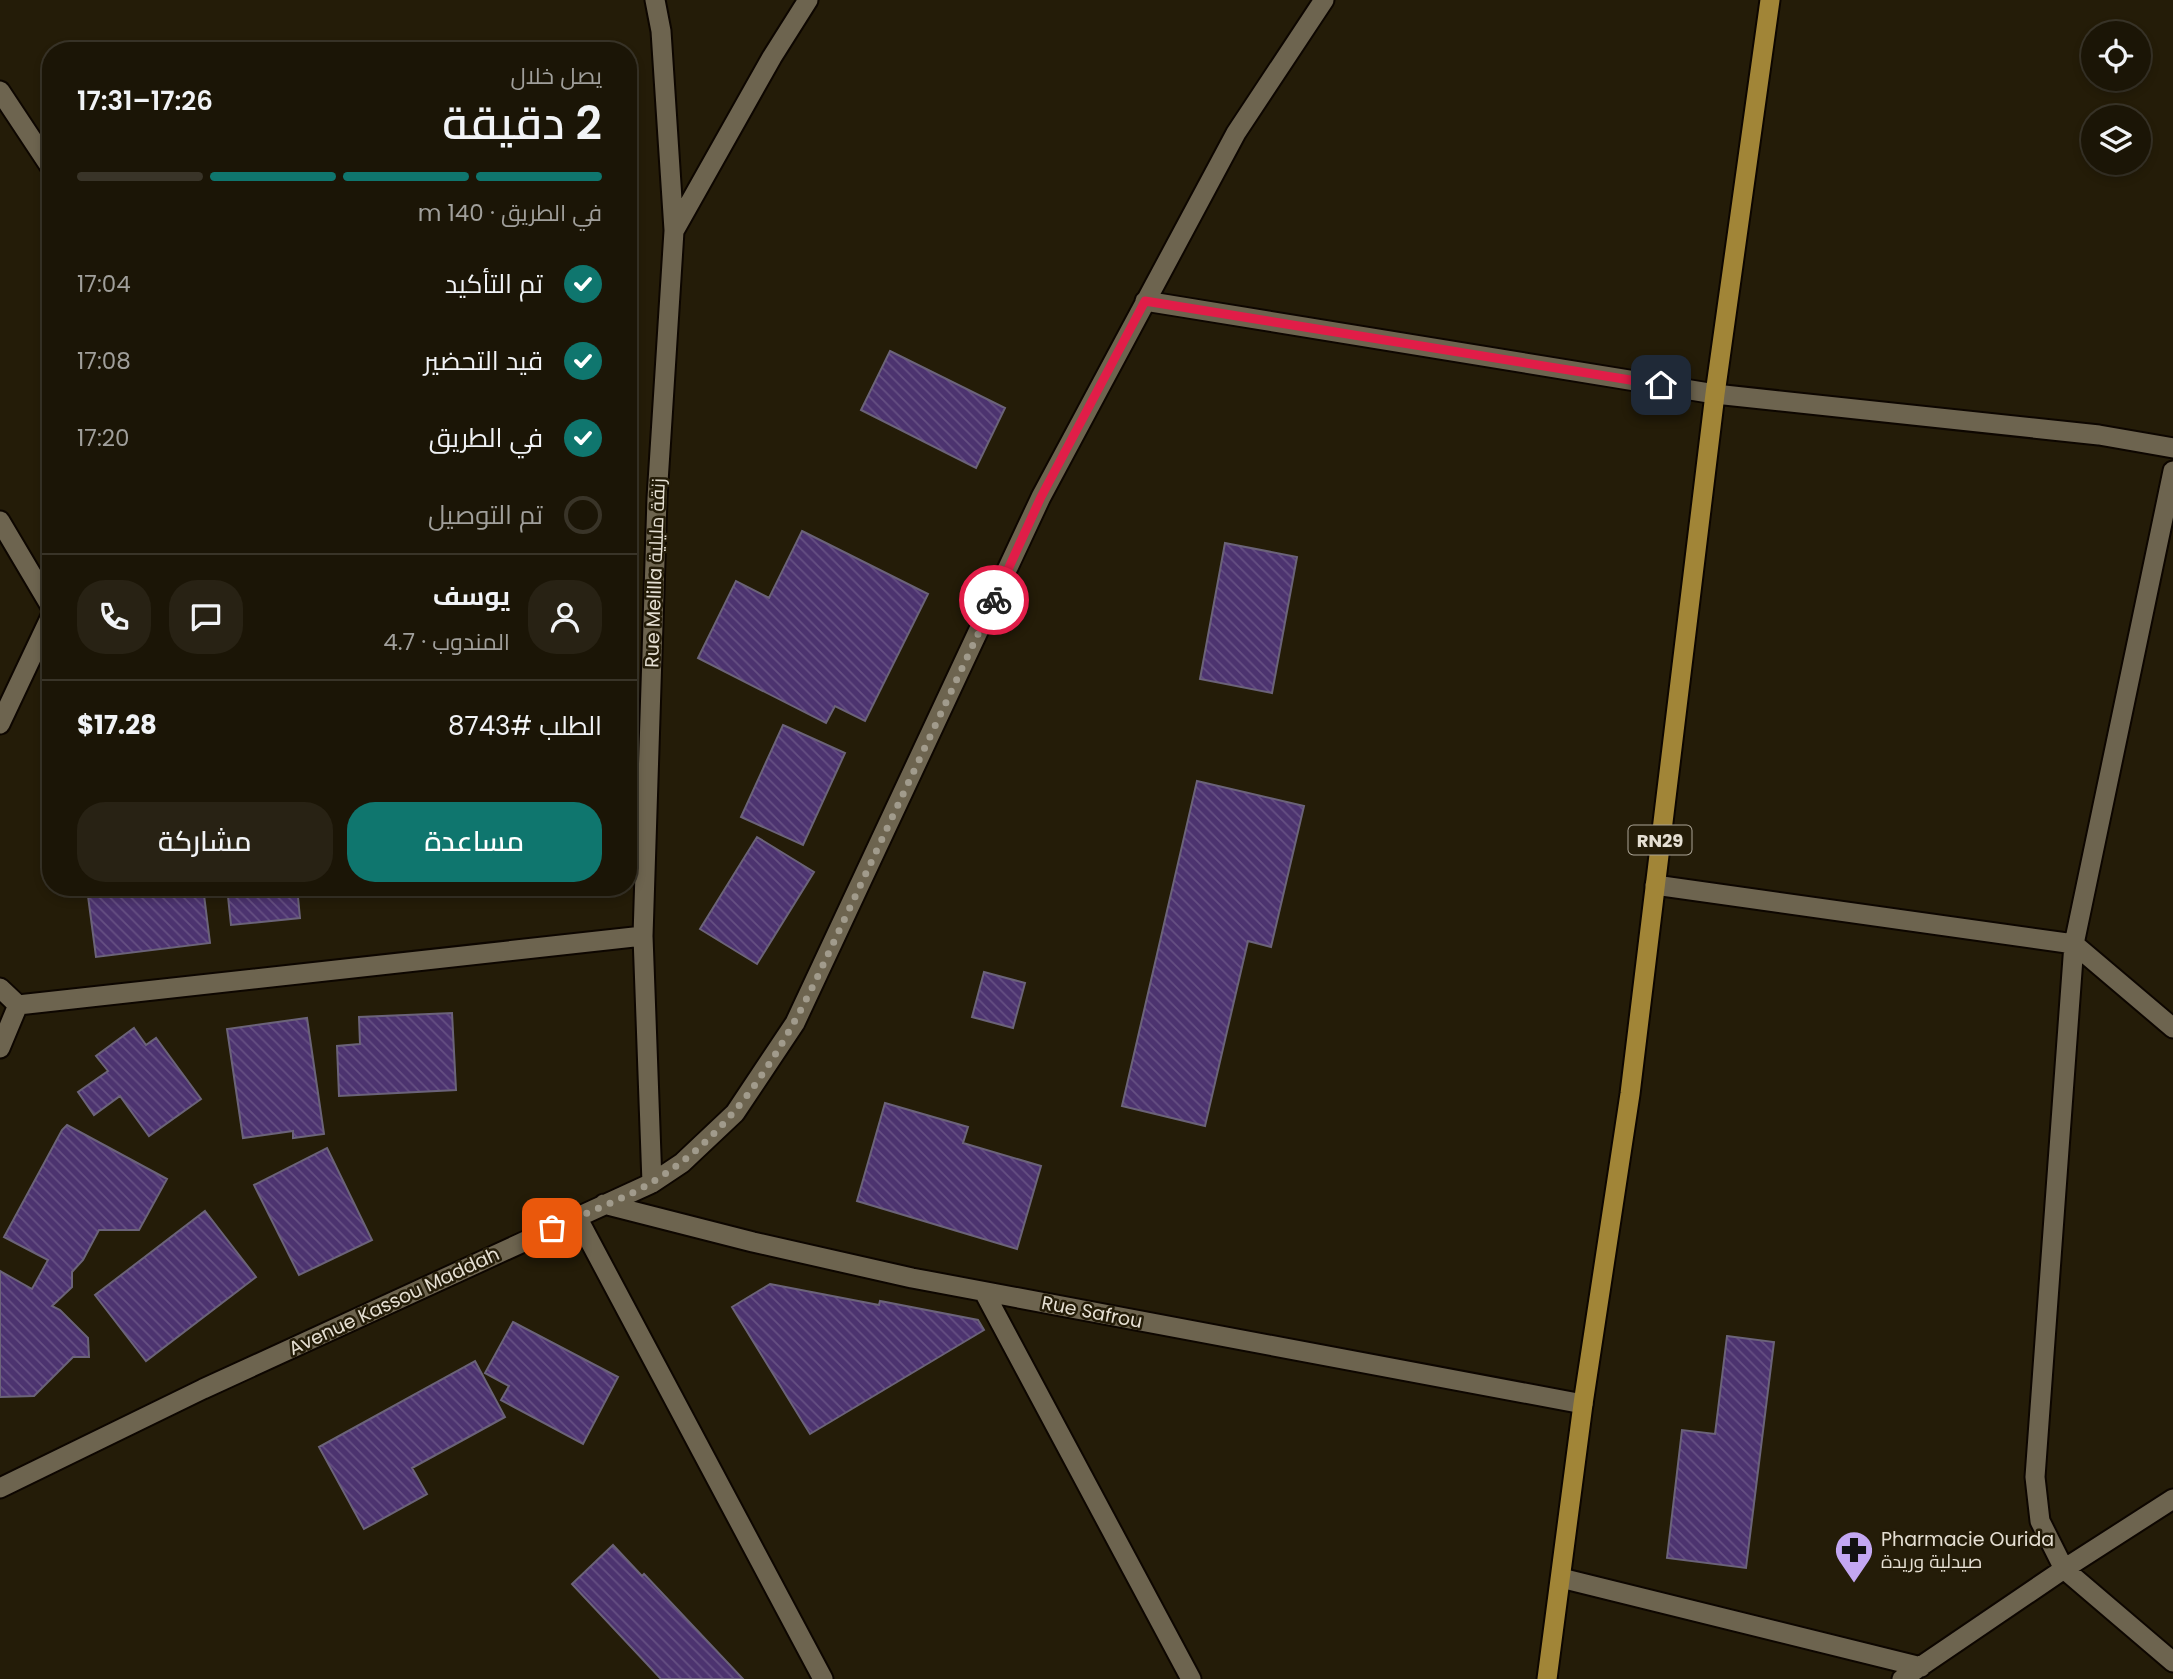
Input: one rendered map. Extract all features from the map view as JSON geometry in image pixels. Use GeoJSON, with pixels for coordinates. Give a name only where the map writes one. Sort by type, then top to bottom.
{"type":"FeatureCollection","features":[{"type":"Feature","properties":{"kind":"main road","name":"RN29"},"geometry":{"type":"LineString","coordinates":[[1547,1679],[1583,1404],[1630,1094],[1715,394],[1770,0]]}},
{"type":"Feature","properties":{"kind":"street"},"geometry":{"type":"LineString","coordinates":[[655,0],[661,31],[674,231]]}},
{"type":"Feature","properties":{"kind":"street","name":"Rue Melilla زنقة مليلية"},"geometry":{"type":"LineString","coordinates":[[652,1183],[643,936],[657,498],[674,231],[772,57],[808,0]]}},
{"type":"Feature","properties":{"kind":"street","name":"Avenue Kassou Maddah"},"geometry":{"type":"LineString","coordinates":[[0,1488],[203,1390],[652,1183],[682,1163],[735,1113],[795,1023],[1041,497],[1236,133],[1324,0]]}},
{"type":"Feature","properties":{"kind":"street"},"geometry":{"type":"LineString","coordinates":[[0,91],[42,154]]}},
{"type":"Feature","properties":{"kind":"street"},"geometry":{"type":"LineString","coordinates":[[1145,301],[1715,394],[2099,435],[2173,448]]}},
{"type":"Feature","properties":{"kind":"street"},"geometry":{"type":"LineString","coordinates":[[2173,471],[2074,944],[2035,1476],[2040,1521],[2064,1569],[2173,1662]]}},
{"type":"Feature","properties":{"kind":"street"},"geometry":{"type":"LineString","coordinates":[[0,521],[42,592]]}},
{"type":"Feature","properties":{"kind":"street"},"geometry":{"type":"LineString","coordinates":[[0,724],[42,635]]}},
{"type":"Feature","properties":{"kind":"street"},"geometry":{"type":"LineString","coordinates":[[1655,885],[2074,944],[2173,1028]]}},
{"type":"Feature","properties":{"kind":"street"},"geometry":{"type":"LineString","coordinates":[[0,988],[18,1005],[643,936]]}},
{"type":"Feature","properties":{"kind":"street"},"geometry":{"type":"LineString","coordinates":[[0,1048],[18,1005]]}},
{"type":"Feature","properties":{"kind":"street","name":"Rue Safrou"},"geometry":{"type":"LineString","coordinates":[[604,1204],[802,1253],[984,1292],[1583,1404]]}},
{"type":"Feature","properties":{"kind":"street"},"geometry":{"type":"LineString","coordinates":[[577,1217],[823,1679]]}},
{"type":"Feature","properties":{"kind":"street"},"geometry":{"type":"LineString","coordinates":[[984,1292],[1191,1679]]}},
{"type":"Feature","properties":{"kind":"street"},"geometry":{"type":"LineString","coordinates":[[1902,1679],[2173,1499]]}},
{"type":"Feature","properties":{"kind":"street"},"geometry":{"type":"LineString","coordinates":[[1560,1578],[1921,1667]]}},
{"type":"Feature","properties":{"kind":"building"},"geometry":{"type":"Polygon","coordinates":[[[890,351],[1005,408],[976,468],[861,410],[890,351]]]}},
{"type":"Feature","properties":{"kind":"building"},"geometry":{"type":"Polygon","coordinates":[[[802,531],[928,594],[865,721],[835,706],[826,723],[698,658],[736,581],[769,598],[802,531]]]}},
{"type":"Feature","properties":{"kind":"building"},"geometry":{"type":"Polygon","coordinates":[[[1225,543],[1297,557],[1272,693],[1200,679],[1225,543]]]}},
{"type":"Feature","properties":{"kind":"building"},"geometry":{"type":"Polygon","coordinates":[[[783,725],[845,753],[803,845],[741,817],[783,725]]]}},
{"type":"Feature","properties":{"kind":"building"},"geometry":{"type":"Polygon","coordinates":[[[1197,781],[1304,806],[1271,947],[1248,941],[1205,1126],[1122,1106],[1197,781]]]}},
{"type":"Feature","properties":{"kind":"building"},"geometry":{"type":"Polygon","coordinates":[[[757,837],[814,872],[757,964],[700,929],[757,837]]]}},
{"type":"Feature","properties":{"kind":"building"},"geometry":{"type":"Polygon","coordinates":[[[88,896],[204,896],[210,943],[96,957],[88,896]]]}},
{"type":"Feature","properties":{"kind":"building"},"geometry":{"type":"Polygon","coordinates":[[[228,896],[298,896],[300,918],[231,925],[228,896]]]}},
{"type":"Feature","properties":{"kind":"building"},"geometry":{"type":"Polygon","coordinates":[[[984,972],[1025,983],[1013,1028],[972,1017],[984,972]]]}},
{"type":"Feature","properties":{"kind":"building"},"geometry":{"type":"Polygon","coordinates":[[[452,1013],[456,1090],[339,1096],[337,1046],[360,1044],[359,1017],[452,1013]]]}},
{"type":"Feature","properties":{"kind":"building"},"geometry":{"type":"Polygon","coordinates":[[[307,1018],[324,1134],[293,1138],[293,1131],[243,1138],[227,1029],[307,1018]]]}},
{"type":"Feature","properties":{"kind":"building"},"geometry":{"type":"Polygon","coordinates":[[[134,1028],[146,1045],[156,1038],[201,1099],[149,1136],[120,1096],[94,1115],[78,1092],[108,1071],[96,1056],[134,1028]]]}},
{"type":"Feature","properties":{"kind":"building"},"geometry":{"type":"Polygon","coordinates":[[[885,1103],[968,1127],[963,1143],[1041,1166],[1017,1249],[857,1201],[885,1103]]]}},
{"type":"Feature","properties":{"kind":"building"},"geometry":{"type":"Polygon","coordinates":[[[67,1125],[167,1179],[139,1230],[99,1230],[83,1260],[72,1272],[72,1287],[52,1306],[60,1310],[88,1338],[89,1357],[73,1357],[34,1396],[0,1397],[0,1271],[32,1289],[48,1260],[4,1237],[67,1125]]]}},
{"type":"Feature","properties":{"kind":"building"},"geometry":{"type":"Polygon","coordinates":[[[327,1148],[372,1240],[299,1275],[254,1185],[327,1148]]]}},
{"type":"Feature","properties":{"kind":"building"},"geometry":{"type":"Polygon","coordinates":[[[205,1211],[256,1277],[146,1361],[95,1295],[205,1211]]]}},
{"type":"Feature","properties":{"kind":"building"},"geometry":{"type":"Polygon","coordinates":[[[770,1284],[879,1305],[880,1301],[978,1320],[984,1330],[810,1434],[732,1307],[770,1284]]]}},
{"type":"Feature","properties":{"kind":"building"},"geometry":{"type":"Polygon","coordinates":[[[513,1322],[618,1377],[583,1444],[501,1400],[509,1386],[485,1373],[513,1322]]]}},
{"type":"Feature","properties":{"kind":"building"},"geometry":{"type":"Polygon","coordinates":[[[1727,1336],[1774,1342],[1746,1568],[1667,1558],[1682,1430],[1715,1434],[1727,1336]]]}},
{"type":"Feature","properties":{"kind":"building"},"geometry":{"type":"Polygon","coordinates":[[[475,1361],[505,1417],[412,1468],[427,1494],[364,1529],[319,1447],[475,1361]]]}},
{"type":"Feature","properties":{"kind":"building"},"geometry":{"type":"Polygon","coordinates":[[[613,1545],[743,1679],[661,1679],[572,1584],[613,1545]]]}},
{"type":"Feature","properties":{"kind":"way so far"},"geometry":{"type":"LineString","coordinates":[[552,1228],[652,1183],[682,1163],[735,1113],[748,1096],[795,1023],[994,600]]}},
{"type":"Feature","properties":{"kind":"place","name":"Pharmacie Ourida صيدلية وريدة"},"geometry":{"type":"Point","coordinates":[1854,1584]}},
{"type":"Feature","properties":{"kind":"route"},"geometry":{"type":"LineString","coordinates":[[994,600],[1041,497],[1145,301],[1661,385]]}}]}
